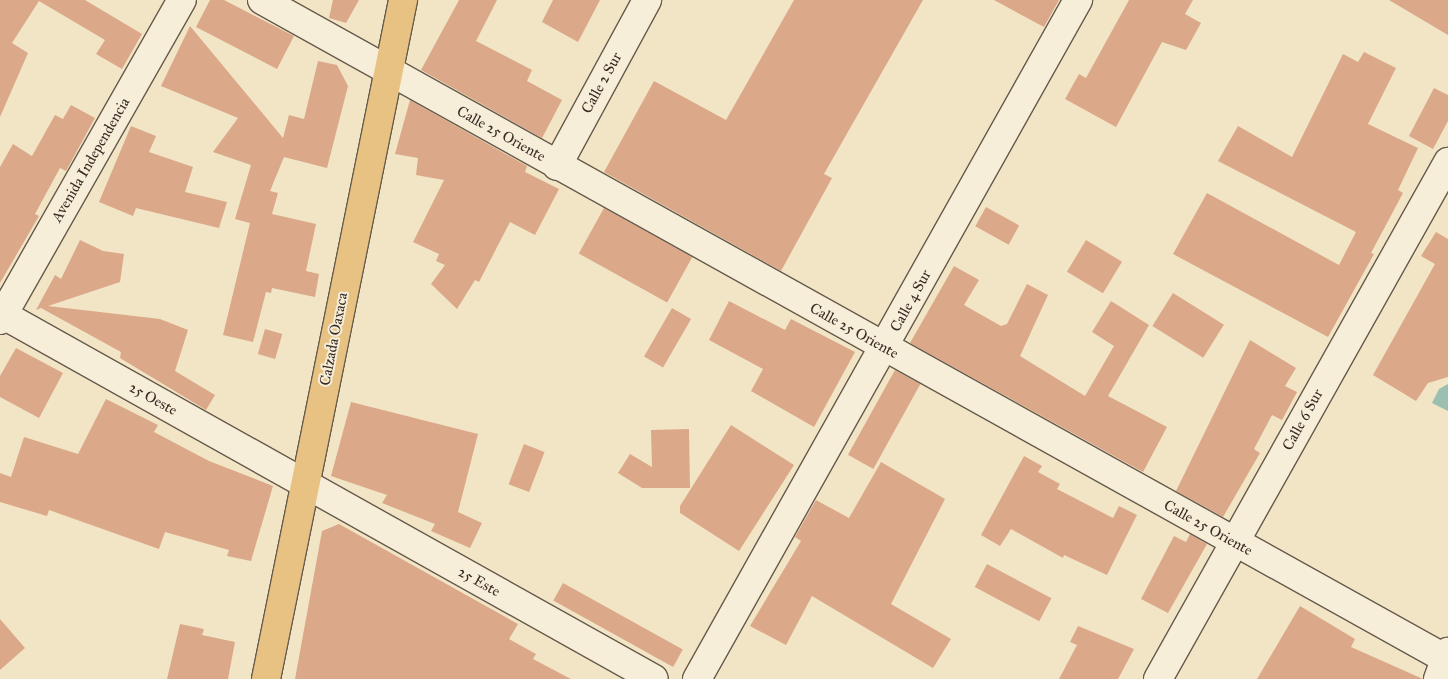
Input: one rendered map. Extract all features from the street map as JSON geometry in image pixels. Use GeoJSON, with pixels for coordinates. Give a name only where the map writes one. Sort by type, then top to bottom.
{"type":"FeatureCollection","features":[{"type":"Feature","properties":{"kind":"main road","name":"Calzada Oaxaca"},"geometry":{"type":"LineString","coordinates":[[266,679],[403,0]]}},
{"type":"Feature","properties":{"kind":"street","name":"Avenida Independencia"},"geometry":{"type":"LineString","coordinates":[[1,315],[182,0]]}},
{"type":"Feature","properties":{"kind":"street","name":"Calle 25 Oriente"},"geometry":{"type":"LineString","coordinates":[[262,0],[1234,542],[1445,663]]}},
{"type":"Feature","properties":{"kind":"street","name":"Calle 2 Sur"},"geometry":{"type":"LineString","coordinates":[[557,166],[647,0]]}},
{"type":"Feature","properties":{"kind":"street","name":"Calle 4 Sur"},"geometry":{"type":"LineString","coordinates":[[697,679],[885,348],[1078,0]]}},
{"type":"Feature","properties":{"kind":"street","name":"Calle 6 Sur"},"geometry":{"type":"LineString","coordinates":[[1158,679],[1448,162]]}},
{"type":"Feature","properties":{"kind":"street","name":"25 Oeste"},"geometry":{"type":"LineString","coordinates":[[1,315],[305,485]]}},
{"type":"Feature","properties":{"kind":"street","name":"25 Este"},"geometry":{"type":"LineString","coordinates":[[305,485],[654,679]]}},
{"type":"Feature","properties":{"kind":"shaded area"},"geometry":{"type":"Polygon","coordinates":[[[1448,384],[1448,411],[1432,403],[1439,389],[1448,384]]]}},
{"type":"Feature","properties":{"kind":"building"},"geometry":{"type":"Polygon","coordinates":[[[0,0],[85,0],[142,34],[122,69],[96,54],[105,40],[39,1],[12,43],[28,53],[0,117],[0,0]]]}},
{"type":"Feature","properties":{"kind":"building"},"geometry":{"type":"Polygon","coordinates":[[[210,0],[224,0],[294,36],[277,69],[196,27],[210,0]]]}},
{"type":"Feature","properties":{"kind":"building"},"geometry":{"type":"Polygon","coordinates":[[[333,0],[359,0],[346,23],[329,18],[333,0]]]}},
{"type":"Feature","properties":{"kind":"building"},"geometry":{"type":"Polygon","coordinates":[[[459,0],[497,0],[476,41],[532,70],[527,81],[562,100],[542,138],[421,70],[459,0]]]}},
{"type":"Feature","properties":{"kind":"building"},"geometry":{"type":"Polygon","coordinates":[[[553,0],[600,0],[578,42],[542,22],[553,0]]]}},
{"type":"Feature","properties":{"kind":"building"},"geometry":{"type":"Polygon","coordinates":[[[794,0],[923,0],[824,174],[832,178],[781,271],[604,172],[654,81],[726,120],[794,0]]]}},
{"type":"Feature","properties":{"kind":"building"},"geometry":{"type":"Polygon","coordinates":[[[994,0],[1059,0],[1044,27],[994,0]]]}},
{"type":"Feature","properties":{"kind":"building"},"geometry":{"type":"Polygon","coordinates":[[[1129,0],[1193,0],[1185,14],[1201,23],[1186,50],[1162,42],[1116,127],[1065,99],[1079,74],[1086,78],[1129,0]]]}},
{"type":"Feature","properties":{"kind":"building"},"geometry":{"type":"Polygon","coordinates":[[[1389,0],[1448,0],[1448,35],[1389,0]]]}},
{"type":"Feature","properties":{"kind":"building"},"geometry":{"type":"Polygon","coordinates":[[[190,26],[283,138],[289,115],[304,119],[318,61],[337,65],[348,86],[327,168],[284,157],[270,191],[278,193],[272,214],[316,224],[306,271],[319,274],[315,297],[272,288],[271,293],[266,292],[253,342],[223,335],[250,223],[235,219],[251,165],[213,152],[238,118],[161,86],[190,26]]]}},
{"type":"Feature","properties":{"kind":"building"},"geometry":{"type":"Polygon","coordinates":[[[1364,52],[1396,68],[1368,124],[1418,148],[1398,190],[1403,193],[1371,253],[1374,254],[1328,337],[1173,254],[1207,193],[1339,265],[1356,232],[1218,161],[1238,126],[1292,157],[1343,54],[1358,62],[1364,52]]]}},
{"type":"Feature","properties":{"kind":"building"},"geometry":{"type":"Polygon","coordinates":[[[1434,88],[1448,95],[1448,121],[1433,149],[1409,136],[1434,88]]]}},
{"type":"Feature","properties":{"kind":"building"},"geometry":{"type":"Polygon","coordinates":[[[410,100],[527,166],[525,172],[559,189],[535,235],[510,222],[479,282],[475,280],[457,309],[431,284],[445,265],[436,261],[439,254],[413,242],[444,180],[416,175],[418,158],[395,154],[410,100]]]}},
{"type":"Feature","properties":{"kind":"building"},"geometry":{"type":"Polygon","coordinates":[[[71,105],[95,118],[66,171],[60,168],[35,214],[39,216],[0,283],[0,167],[13,144],[32,156],[55,115],[63,119],[71,105]]]}},
{"type":"Feature","properties":{"kind":"building"},"geometry":{"type":"Polygon","coordinates":[[[131,126],[156,136],[149,152],[193,167],[185,192],[227,202],[219,228],[136,208],[133,216],[99,202],[131,126]]]}},
{"type":"Feature","properties":{"kind":"building"},"geometry":{"type":"Polygon","coordinates":[[[986,207],[1019,225],[1009,245],[975,226],[986,207]]]}},
{"type":"Feature","properties":{"kind":"building"},"geometry":{"type":"Polygon","coordinates":[[[604,208],[692,257],[667,302],[579,253],[604,208]]]}},
{"type":"Feature","properties":{"kind":"building"},"geometry":{"type":"Polygon","coordinates":[[[1436,232],[1448,239],[1448,377],[1428,383],[1416,401],[1373,375],[1435,264],[1421,256],[1436,232]]]}},
{"type":"Feature","properties":{"kind":"building"},"geometry":{"type":"Polygon","coordinates":[[[80,240],[103,251],[124,254],[120,282],[48,306],[160,319],[188,330],[175,371],[215,395],[206,410],[120,358],[121,352],[41,308],[36,310],[55,275],[61,279],[80,240]]]}},
{"type":"Feature","properties":{"kind":"building"},"geometry":{"type":"Polygon","coordinates":[[[1086,240],[1122,262],[1103,293],[1067,272],[1086,240]]]}},
{"type":"Feature","properties":{"kind":"building"},"geometry":{"type":"Polygon","coordinates":[[[954,266],[979,280],[964,305],[1001,326],[1007,324],[1027,284],[1048,295],[1020,356],[1085,396],[1114,346],[1092,332],[1111,301],[1149,325],[1108,396],[1167,427],[1143,472],[910,343],[954,266]]]}},
{"type":"Feature","properties":{"kind":"building"},"geometry":{"type":"Polygon","coordinates":[[[1173,293],[1224,325],[1203,358],[1152,326],[1173,293]]]}},
{"type":"Feature","properties":{"kind":"building"},"geometry":{"type":"Polygon","coordinates":[[[729,301],[785,330],[791,319],[855,352],[814,427],[751,391],[763,369],[709,340],[729,301]]]}},
{"type":"Feature","properties":{"kind":"building"},"geometry":{"type":"Polygon","coordinates":[[[672,308],[691,319],[663,367],[644,356],[672,308]]]}},
{"type":"Feature","properties":{"kind":"building"},"geometry":{"type":"Polygon","coordinates":[[[265,329],[282,334],[275,359],[258,354],[265,329]]]}},
{"type":"Feature","properties":{"kind":"building"},"geometry":{"type":"Polygon","coordinates":[[[1250,340],[1296,368],[1285,386],[1297,392],[1282,420],[1272,415],[1254,449],[1260,453],[1223,517],[1176,491],[1250,340]]]}},
{"type":"Feature","properties":{"kind":"building"},"geometry":{"type":"Polygon","coordinates":[[[16,348],[63,373],[39,418],[0,397],[0,376],[16,348]]]}},
{"type":"Feature","properties":{"kind":"building"},"geometry":{"type":"Polygon","coordinates":[[[895,370],[920,384],[873,469],[848,455],[895,370]]]}},
{"type":"Feature","properties":{"kind":"building"},"geometry":{"type":"Polygon","coordinates":[[[106,399],[158,425],[154,432],[209,461],[273,486],[251,561],[227,556],[229,550],[165,532],[159,549],[49,510],[47,516],[0,502],[0,473],[11,477],[24,437],[78,454],[106,399]]]}},
{"type":"Feature","properties":{"kind":"building"},"geometry":{"type":"Polygon","coordinates":[[[351,402],[478,434],[458,512],[482,523],[470,548],[431,531],[435,524],[382,503],[387,495],[331,476],[351,402]]]}},
{"type":"Feature","properties":{"kind":"building"},"geometry":{"type":"Polygon","coordinates":[[[731,425],[794,465],[739,551],[680,513],[680,506],[731,425]]]}},
{"type":"Feature","properties":{"kind":"building"},"geometry":{"type":"Polygon","coordinates":[[[689,429],[690,488],[642,488],[618,473],[630,454],[652,467],[651,430],[689,429]]]}},
{"type":"Feature","properties":{"kind":"building"},"geometry":{"type":"Polygon","coordinates":[[[524,444],[545,452],[529,492],[509,484],[524,444]]]}},
{"type":"Feature","properties":{"kind":"building"},"geometry":{"type":"Polygon","coordinates":[[[1024,456],[1042,466],[1038,472],[1060,484],[1057,489],[1113,518],[1119,506],[1137,515],[1107,575],[1064,555],[1063,558],[1011,529],[1000,546],[981,535],[1024,456]]]}},
{"type":"Feature","properties":{"kind":"building"},"geometry":{"type":"Polygon","coordinates":[[[881,462],[945,499],[891,604],[951,639],[933,668],[812,596],[786,645],[750,626],[801,541],[795,537],[816,500],[849,518],[881,462]]]}},
{"type":"Feature","properties":{"kind":"building"},"geometry":{"type":"Polygon","coordinates":[[[339,524],[518,624],[509,639],[536,654],[533,659],[571,679],[295,679],[322,531],[339,524]]]}},
{"type":"Feature","properties":{"kind":"building"},"geometry":{"type":"Polygon","coordinates":[[[1190,534],[1207,544],[1168,613],[1141,599],[1174,536],[1186,542],[1190,534]]]}},
{"type":"Feature","properties":{"kind":"building"},"geometry":{"type":"Polygon","coordinates":[[[987,564],[1051,598],[1039,621],[975,587],[987,564]]]}},
{"type":"Feature","properties":{"kind":"building"},"geometry":{"type":"Polygon","coordinates":[[[563,583],[683,649],[673,667],[553,600],[563,583]]]}},
{"type":"Feature","properties":{"kind":"building"},"geometry":{"type":"Polygon","coordinates":[[[1300,606],[1355,639],[1351,647],[1423,679],[1257,679],[1300,606]]]}},
{"type":"Feature","properties":{"kind":"building"},"geometry":{"type":"Polygon","coordinates":[[[0,619],[25,648],[0,670],[0,619]]]}},
{"type":"Feature","properties":{"kind":"building"},"geometry":{"type":"Polygon","coordinates":[[[180,624],[204,629],[202,635],[235,642],[228,679],[167,679],[180,624]]]}},
{"type":"Feature","properties":{"kind":"building"},"geometry":{"type":"Polygon","coordinates":[[[1078,626],[1134,649],[1118,679],[1059,679],[1077,645],[1070,642],[1078,626]]]}}]}
